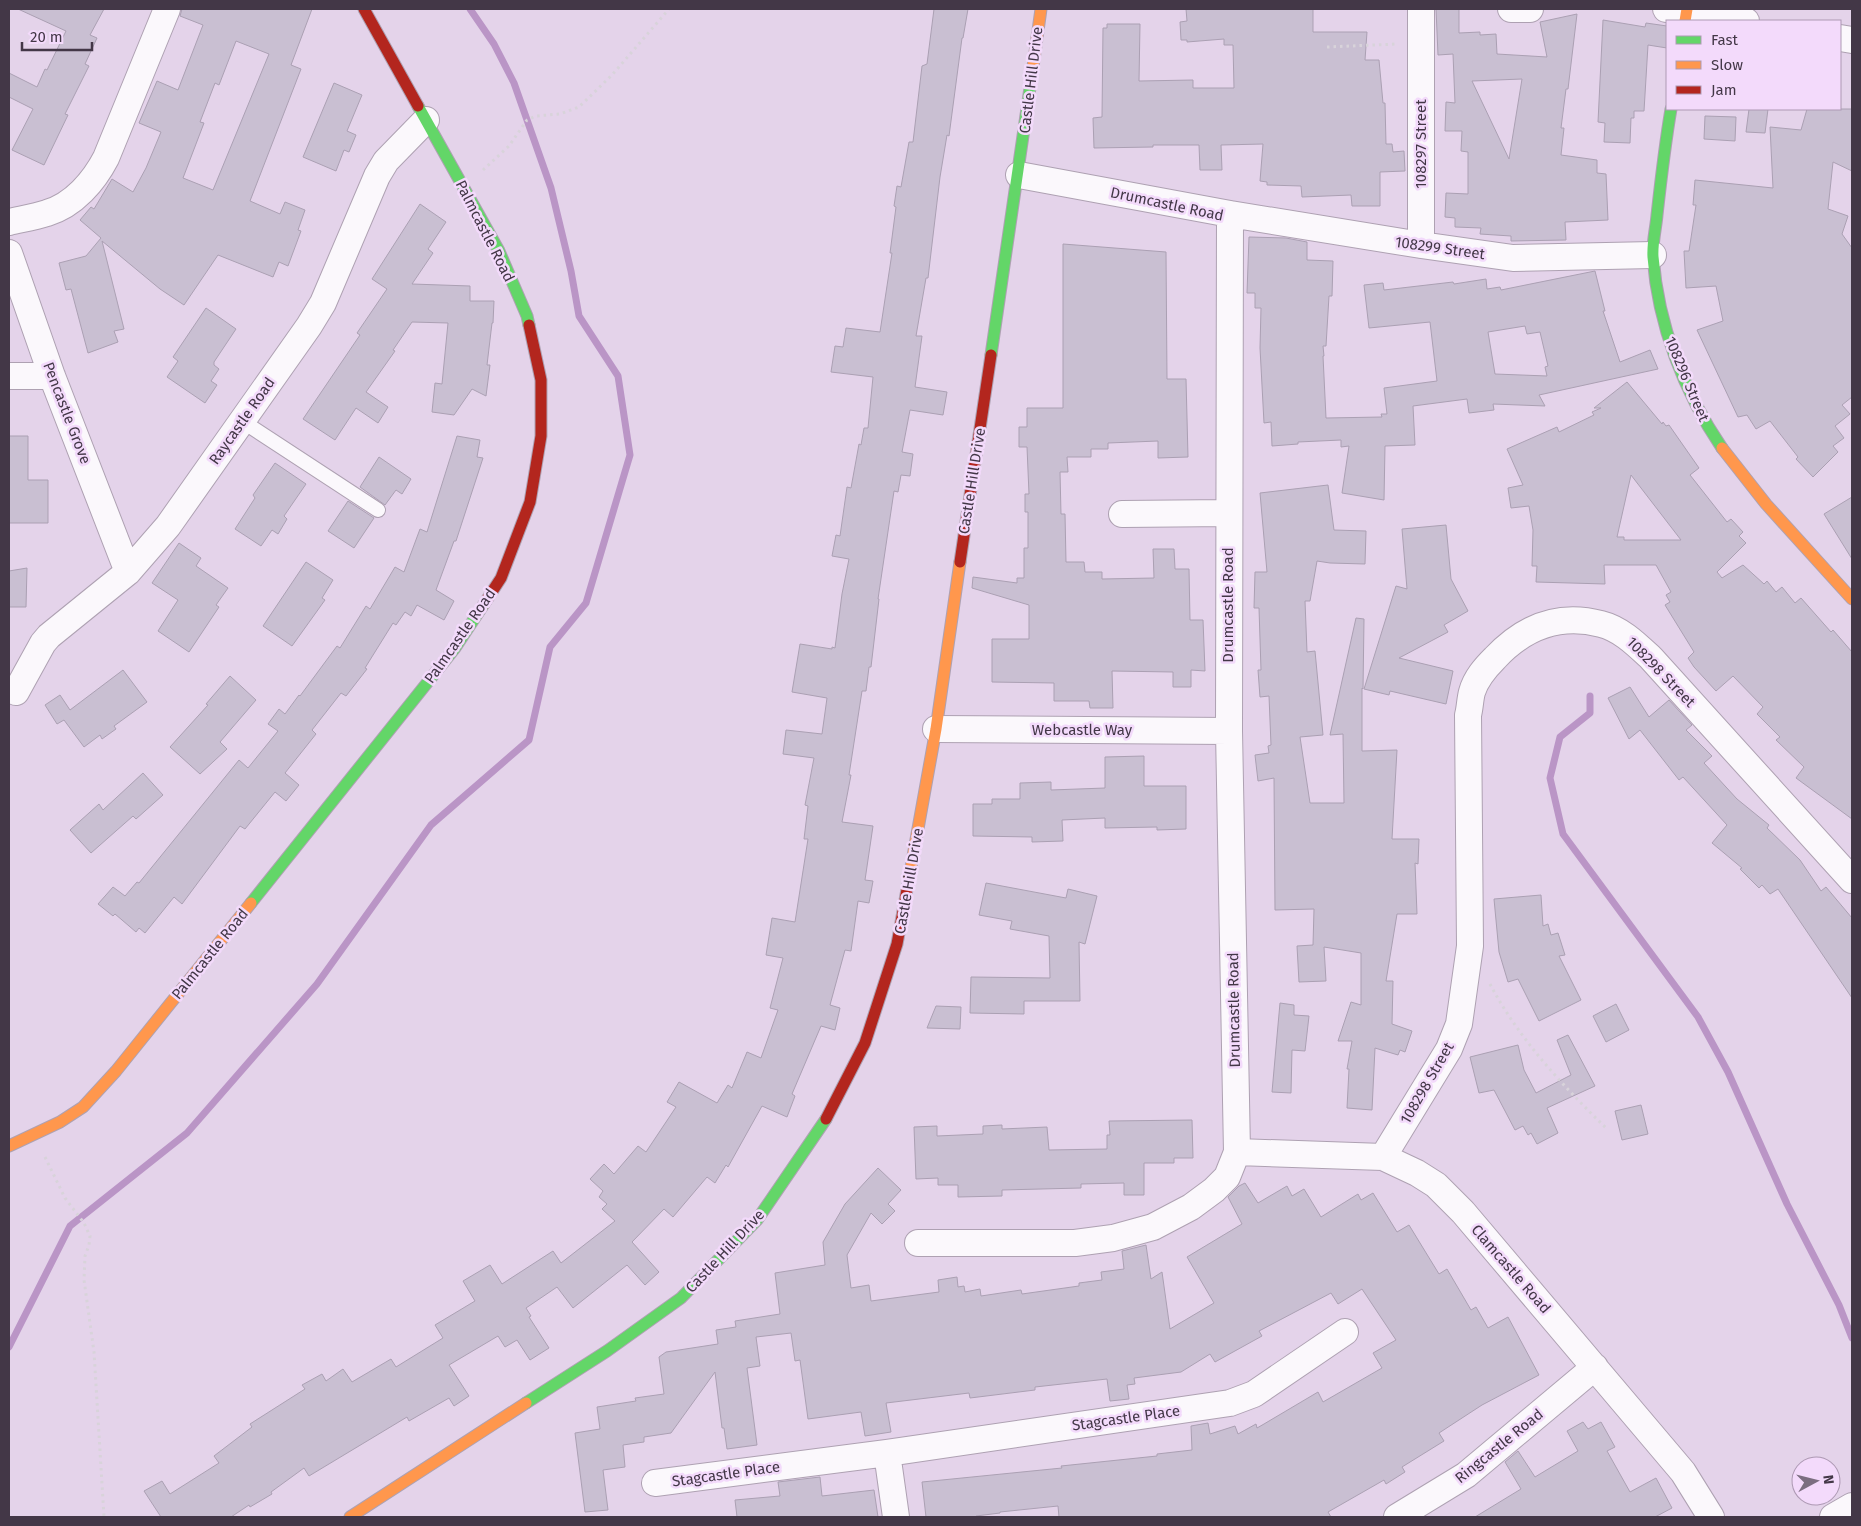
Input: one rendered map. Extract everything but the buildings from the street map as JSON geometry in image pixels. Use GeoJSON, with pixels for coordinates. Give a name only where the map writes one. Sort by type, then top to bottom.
{"type":"FeatureCollection","features":[{"type":"Feature","properties":{"kind":"street"},"geometry":{"type":"LineString","coordinates":[[9,222],[58,208],[86,188],[98,173],[106,158],[166,9]]}},
{"type":"Feature","properties":{"kind":"street","name":"Palmcastle Road"},"geometry":{"type":"LineString","coordinates":[[9,1146],[60,1122],[83,1107],[116,1071],[455,648],[501,578],[530,502],[542,436],[541,380],[527,316],[499,252],[364,9]]}},
{"type":"Feature","properties":{"kind":"street","name":"Castle Hill Drive"},"geometry":{"type":"LineString","coordinates":[[350,1517],[607,1351],[681,1298],[757,1220],[824,1124],[865,1043],[897,944],[936,729],[1019,175],[1041,9]]}},
{"type":"Feature","properties":{"kind":"street","name":"108297 Street"},"geometry":{"type":"LineString","coordinates":[[1420,246],[1421,9]]}},
{"type":"Feature","properties":{"kind":"street"},"geometry":{"type":"LineString","coordinates":[[1511,9],[1530,9]]}},
{"type":"Feature","properties":{"kind":"street"},"geometry":{"type":"LineString","coordinates":[[1681,12],[1739,20]]}},
{"type":"Feature","properties":{"kind":"street","name":"108296 Street"},"geometry":{"type":"LineString","coordinates":[[1671,110],[1664,150],[1653,255],[1660,306],[1672,351],[1704,422],[1732,463],[1766,504],[1852,599]]}},
{"type":"Feature","properties":{"kind":"street","name":"Raycastle Road"},"geometry":{"type":"LineString","coordinates":[[16,692],[49,636],[128,572],[168,526],[309,326],[323,303],[377,176],[386,161],[426,120]]}},
{"type":"Feature","properties":{"kind":"street","name":"Drumcastle Road"},"geometry":{"type":"LineString","coordinates":[[918,1243],[1075,1243],[1114,1238],[1153,1227],[1191,1206],[1214,1190],[1227,1177],[1237,1152],[1229,731],[1230,214],[1019,175]]}},
{"type":"Feature","properties":{"kind":"street","name":"108299 Street"},"geometry":{"type":"LineString","coordinates":[[1230,214],[1420,246],[1513,258],[1653,255]]}},
{"type":"Feature","properties":{"kind":"street","name":"Pencastle Grove"},"geometry":{"type":"LineString","coordinates":[[9,253],[52,376],[128,572]]}},
{"type":"Feature","properties":{"kind":"street"},"geometry":{"type":"LineString","coordinates":[[9,376],[52,376]]}},
{"type":"Feature","properties":{"kind":"street"},"geometry":{"type":"LineString","coordinates":[[1122,514],[1228,513]]}},
{"type":"Feature","properties":{"kind":"street","name":"108298 Street"},"geometry":{"type":"LineString","coordinates":[[1383,1157],[1449,1049],[1459,1024],[1470,946],[1468,715],[1472,692],[1482,671],[1509,643],[1528,631],[1553,622],[1577,620],[1602,624],[1624,634],[1651,658],[1852,880]]}},
{"type":"Feature","properties":{"kind":"street","name":"Webcastle Way"},"geometry":{"type":"LineString","coordinates":[[936,729],[1229,731]]}},
{"type":"Feature","properties":{"kind":"street","name":"Clamcastle Road"},"geometry":{"type":"LineString","coordinates":[[1237,1152],[1383,1157],[1417,1173],[1436,1186],[1463,1212],[1683,1472],[1711,1517]]}},
{"type":"Feature","properties":{"kind":"street","name":"Stagcastle Place"},"geometry":{"type":"LineString","coordinates":[[655,1483],[887,1453],[1230,1403],[1254,1394],[1345,1332]]}},
{"type":"Feature","properties":{"kind":"street","name":"Ringcastle Road"},"geometry":{"type":"LineString","coordinates":[[1397,1517],[1466,1475],[1595,1367]]}},
{"type":"Feature","properties":{"kind":"street"},"geometry":{"type":"LineString","coordinates":[[887,1453],[896,1517]]}},
{"type":"Feature","properties":{"kind":"street"},"geometry":{"type":"LineString","coordinates":[[1833,1517],[1852,1506]]}},
{"type":"Feature","properties":{"kind":"lane"},"geometry":{"type":"LineString","coordinates":[[242,421],[378,510]]}},
{"type":"Feature","properties":{"kind":"path"},"geometry":{"type":"LineString","coordinates":[[463,186],[504,151],[527,120],[536,116],[560,114],[580,107],[612,75],[669,9]]}},
{"type":"Feature","properties":{"kind":"path"},"geometry":{"type":"LineString","coordinates":[[1327,47],[1420,44]]}},
{"type":"Feature","properties":{"kind":"path"},"geometry":{"type":"LineString","coordinates":[[1470,946],[1499,1002],[1531,1045],[1565,1088],[1606,1128]]}},
{"type":"Feature","properties":{"kind":"path"},"geometry":{"type":"LineString","coordinates":[[32,1135],[53,1171],[65,1198],[84,1223],[90,1236],[85,1256],[84,1280],[94,1352],[104,1517]]}},
{"type":"Feature","properties":{"kind":"waterway"},"geometry":{"type":"LineString","coordinates":[[9,1347],[70,1226],[187,1133],[317,984],[431,825],[529,740],[550,647],[586,603],[630,455],[618,376],[579,316],[571,271],[551,188],[514,83],[494,44],[470,9]]}},
{"type":"Feature","properties":{"kind":"waterway"},"geometry":{"type":"LineString","coordinates":[[1590,696],[1590,713],[1560,737],[1550,778],[1563,834],[1698,1017],[1728,1072],[1787,1204],[1839,1305],[1852,1338]]}},
{"type":"Feature","properties":{"kind":"traffic: fast"},"geometry":{"type":"LineString","coordinates":[[991,355],[1032,74]]}},
{"type":"Feature","properties":{"kind":"traffic: fast"},"geometry":{"type":"LineString","coordinates":[[418,106],[499,251],[527,316],[529,325]]}},
{"type":"Feature","properties":{"kind":"traffic: fast"},"geometry":{"type":"LineString","coordinates":[[1671,110],[1653,246],[1656,282],[1667,333],[1675,357],[1696,404],[1722,448]]}},
{"type":"Feature","properties":{"kind":"traffic: fast"},"geometry":{"type":"LineString","coordinates":[[251,903],[455,648],[484,604]]}},
{"type":"Feature","properties":{"kind":"traffic: fast"},"geometry":{"type":"LineString","coordinates":[[526,1403],[607,1351],[681,1298],[757,1220],[826,1119]]}},
{"type":"Feature","properties":{"kind":"traffic: slow"},"geometry":{"type":"LineString","coordinates":[[1032,74],[1041,9]]}},
{"type":"Feature","properties":{"kind":"traffic: slow"},"geometry":{"type":"LineString","coordinates":[[1685,20],[1687,9]]}},
{"type":"Feature","properties":{"kind":"traffic: slow"},"geometry":{"type":"LineString","coordinates":[[1722,448],[1766,504],[1852,599]]}},
{"type":"Feature","properties":{"kind":"traffic: slow"},"geometry":{"type":"LineString","coordinates":[[908,884],[936,729],[960,562]]}},
{"type":"Feature","properties":{"kind":"traffic: slow"},"geometry":{"type":"LineString","coordinates":[[9,1146],[60,1122],[83,1107],[116,1071],[251,903]]}},
{"type":"Feature","properties":{"kind":"traffic: slow"},"geometry":{"type":"LineString","coordinates":[[350,1517],[526,1403]]}},
{"type":"Feature","properties":{"kind":"traffic: jam"},"geometry":{"type":"LineString","coordinates":[[364,9],[418,106]]}},
{"type":"Feature","properties":{"kind":"traffic: jam"},"geometry":{"type":"LineString","coordinates":[[484,604],[501,578],[530,502],[541,436],[541,380],[529,325]]}},
{"type":"Feature","properties":{"kind":"traffic: jam"},"geometry":{"type":"LineString","coordinates":[[960,562],[991,355]]}},
{"type":"Feature","properties":{"kind":"traffic: jam"},"geometry":{"type":"LineString","coordinates":[[826,1119],[865,1043],[897,944],[908,884]]}}]}
